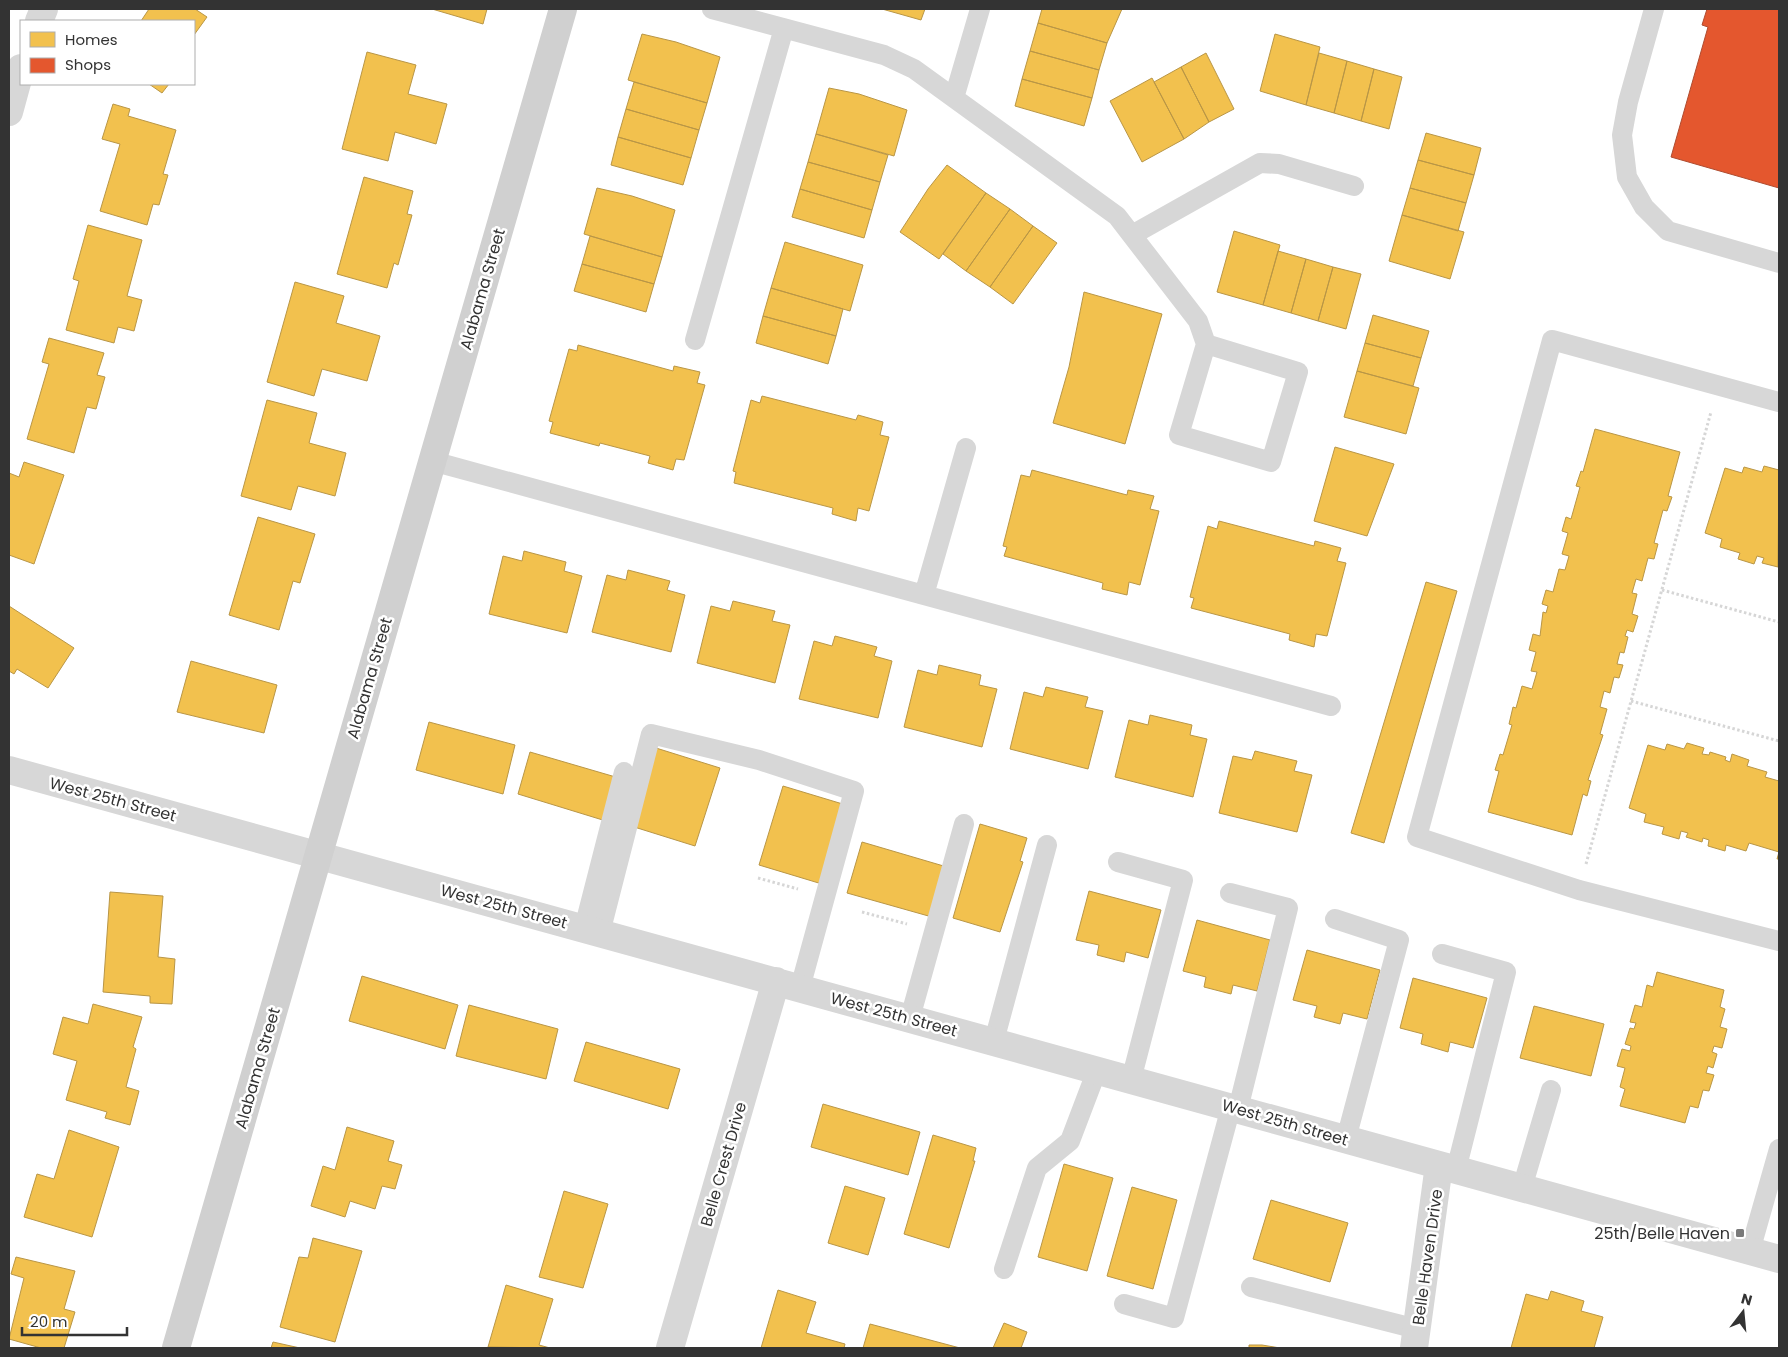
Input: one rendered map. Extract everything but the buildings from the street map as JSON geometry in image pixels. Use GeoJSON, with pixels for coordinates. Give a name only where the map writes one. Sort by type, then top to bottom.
{"type":"FeatureCollection","features":[{"type":"Feature","properties":{"kind":"street","name":"Alabama Street"},"geometry":{"type":"LineString","coordinates":[[176,1348],[562,9]]}},
{"type":"Feature","properties":{"kind":"street"},"geometry":{"type":"LineString","coordinates":[[9,112],[20,72]]}},
{"type":"Feature","properties":{"kind":"street","name":"West 25th Street"},"geometry":{"type":"LineString","coordinates":[[9,770],[1779,1259]]}},
{"type":"Feature","properties":{"kind":"street","name":"Belle Crest Drive"},"geometry":{"type":"LineString","coordinates":[[670,1348],[788,984]]}},
{"type":"Feature","properties":{"kind":"street","name":"Belle Haven Drive"},"geometry":{"type":"LineString","coordinates":[[1416,1339],[1447,1167]]}},
{"type":"Feature","properties":{"kind":"lane"},"geometry":{"type":"LineString","coordinates":[[712,9],[884,56],[914,69],[1117,216],[1198,321],[1206,344],[1179,435],[1271,462],[1298,372],[1206,344]]}},
{"type":"Feature","properties":{"kind":"lane"},"geometry":{"type":"LineString","coordinates":[[954,98],[980,9]]}},
{"type":"Feature","properties":{"kind":"lane"},"geometry":{"type":"LineString","coordinates":[[1654,9],[1628,102],[1622,135],[1627,177],[1644,207],[1668,230],[1779,263]]}},
{"type":"Feature","properties":{"kind":"lane"},"geometry":{"type":"LineString","coordinates":[[694,340],[784,28]]}},
{"type":"Feature","properties":{"kind":"lane"},"geometry":{"type":"LineString","coordinates":[[1132,235],[1260,163],[1279,164],[1354,186]]}},
{"type":"Feature","properties":{"kind":"lane"},"geometry":{"type":"LineString","coordinates":[[1779,402],[1552,340],[1417,837],[1579,890],[1779,941]]}},
{"type":"Feature","properties":{"kind":"lane"},"geometry":{"type":"LineString","coordinates":[[924,595],[966,448]]}},
{"type":"Feature","properties":{"kind":"lane"},"geometry":{"type":"LineString","coordinates":[[432,461],[1331,706]]}},
{"type":"Feature","properties":{"kind":"lane"},"geometry":{"type":"LineString","coordinates":[[592,931],[651,734],[759,760],[854,791],[788,984]]}},
{"type":"Feature","properties":{"kind":"lane"},"geometry":{"type":"LineString","coordinates":[[592,931],[624,772]]}},
{"type":"Feature","properties":{"kind":"lane"},"geometry":{"type":"LineString","coordinates":[[910,1018],[964,824]]}},
{"type":"Feature","properties":{"kind":"lane"},"geometry":{"type":"LineString","coordinates":[[994,1041],[1047,846]]}},
{"type":"Feature","properties":{"kind":"lane"},"geometry":{"type":"LineString","coordinates":[[1118,862],[1183,880],[1131,1080]]}},
{"type":"Feature","properties":{"kind":"lane"},"geometry":{"type":"LineString","coordinates":[[1124,1304],[1174,1318],[1234,1108],[1288,908],[1230,893]]}},
{"type":"Feature","properties":{"kind":"lane"},"geometry":{"type":"LineString","coordinates":[[1335,920],[1399,940],[1346,1139]]}},
{"type":"Feature","properties":{"kind":"lane"},"geometry":{"type":"LineString","coordinates":[[1442,954],[1506,972],[1447,1167]]}},
{"type":"Feature","properties":{"kind":"lane"},"geometry":{"type":"LineString","coordinates":[[1004,1269],[1037,1168],[1070,1141],[1097,1070]]}},
{"type":"Feature","properties":{"kind":"lane"},"geometry":{"type":"LineString","coordinates":[[1522,1188],[1551,1090]]}},
{"type":"Feature","properties":{"kind":"lane"},"geometry":{"type":"LineString","coordinates":[[1750,1251],[1779,1149]]}},
{"type":"Feature","properties":{"kind":"lane"},"geometry":{"type":"LineString","coordinates":[[1251,1287],[1416,1339]]}},
{"type":"Feature","properties":{"kind":"path"},"geometry":{"type":"LineString","coordinates":[[1579,890],[1718,385]]}},
{"type":"Feature","properties":{"kind":"path"},"geometry":{"type":"LineString","coordinates":[[1662,590],[1779,622]]}},
{"type":"Feature","properties":{"kind":"path"},"geometry":{"type":"LineString","coordinates":[[1631,700],[1779,741]]}},
{"type":"Feature","properties":{"kind":"path"},"geometry":{"type":"LineString","coordinates":[[758,878],[804,891]]}},
{"type":"Feature","properties":{"kind":"path"},"geometry":{"type":"LineString","coordinates":[[862,912],[909,925]]}},
{"type":"Feature","properties":{"kind":"place","name":"25th/Belle Haven"},"geometry":{"type":"Point","coordinates":[1740,1233]}}]}
